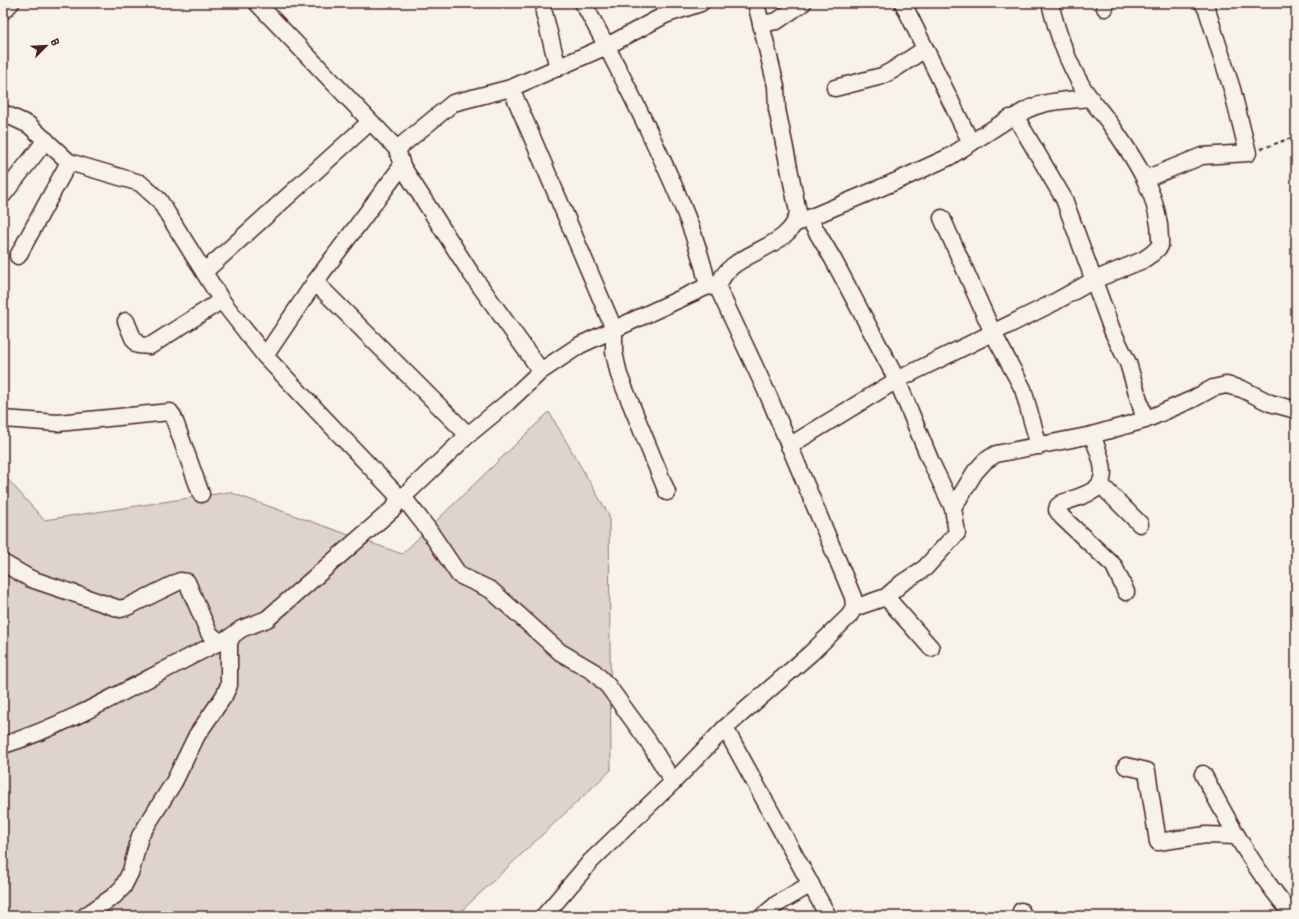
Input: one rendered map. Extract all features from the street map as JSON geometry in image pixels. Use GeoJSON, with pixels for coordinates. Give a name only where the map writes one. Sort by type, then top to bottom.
{"type":"FeatureCollection","features":[{"type":"Feature","properties":{"kind":"street"},"geometry":{"type":"LineString","coordinates":[[3,12],[11,3]]}},
{"type":"Feature","properties":{"kind":"street"},"geometry":{"type":"LineString","coordinates":[[257,3],[397,149],[402,166],[470,272],[541,371]]}},
{"type":"Feature","properties":{"kind":"street"},"geometry":{"type":"LineString","coordinates":[[544,916],[592,861],[673,782],[725,728],[811,653],[849,616],[854,608],[853,597],[789,446],[713,287],[662,160],[607,46],[583,3]]}},
{"type":"Feature","properties":{"kind":"street"},"geometry":{"type":"LineString","coordinates":[[397,149],[453,103],[511,88],[607,46],[665,15],[700,3]]}},
{"type":"Feature","properties":{"kind":"street"},"geometry":{"type":"LineString","coordinates":[[756,3],[776,86],[777,109],[798,212],[803,221],[833,259],[897,380],[931,462],[953,508],[957,533],[925,568],[902,583],[886,597],[854,608]]}},
{"type":"Feature","properties":{"kind":"street"},"geometry":{"type":"LineString","coordinates":[[761,24],[777,22],[803,3]]}},
{"type":"Feature","properties":{"kind":"street"},"geometry":{"type":"LineString","coordinates":[[902,3],[971,143]]}},
{"type":"Feature","properties":{"kind":"street"},"geometry":{"type":"LineString","coordinates":[[789,446],[897,380],[992,331],[1052,303],[1094,280],[1143,260],[1153,254],[1160,246],[1158,212],[1145,179],[1111,125],[1090,98],[1074,72],[1055,23],[1050,3]]}},
{"type":"Feature","properties":{"kind":"street"},"geometry":{"type":"LineString","coordinates":[[1145,179],[1202,156],[1248,153],[1232,89],[1207,10],[1203,3]]}},
{"type":"Feature","properties":{"kind":"street"},"geometry":{"type":"LineString","coordinates":[[544,13],[558,68]]}},
{"type":"Feature","properties":{"kind":"street"},"geometry":{"type":"LineString","coordinates":[[835,88],[888,73],[925,49]]}},
{"type":"Feature","properties":{"kind":"street"},"geometry":{"type":"LineString","coordinates":[[511,88],[614,329],[614,352],[619,375],[667,492]]}},
{"type":"Feature","properties":{"kind":"street"},"geometry":{"type":"LineString","coordinates":[[4,745],[30,736],[118,694],[226,639],[241,629],[267,619],[394,508],[401,497],[468,435],[508,402],[541,371],[580,345],[713,287],[731,268],[785,235],[803,221],[949,157],[1010,118],[1014,118],[1020,112],[1044,102],[1090,98]]}},
{"type":"Feature","properties":{"kind":"street"},"geometry":{"type":"LineString","coordinates":[[3,113],[29,124],[69,162],[140,183],[150,191],[159,200],[205,271],[222,302],[265,356],[401,497],[428,529],[459,575],[491,590],[560,652],[594,672],[608,686],[648,741],[673,782]]}},
{"type":"Feature","properties":{"kind":"street"},"geometry":{"type":"LineString","coordinates":[[1014,118],[1017,120],[1064,199],[1112,330],[1128,364],[1145,420]]}},
{"type":"Feature","properties":{"kind":"street"},"geometry":{"type":"LineString","coordinates":[[205,271],[370,122]]}},
{"type":"Feature","properties":{"kind":"street"},"geometry":{"type":"LineString","coordinates":[[3,195],[46,140]]}},
{"type":"Feature","properties":{"kind":"street"},"geometry":{"type":"LineString","coordinates":[[18,256],[69,162]]}},
{"type":"Feature","properties":{"kind":"street"},"geometry":{"type":"LineString","coordinates":[[265,356],[314,282],[402,166]]}},
{"type":"Feature","properties":{"kind":"street"},"geometry":{"type":"LineString","coordinates":[[942,218],[992,331],[1023,389],[1039,446]]}},
{"type":"Feature","properties":{"kind":"street"},"geometry":{"type":"LineString","coordinates":[[314,282],[468,435]]}},
{"type":"Feature","properties":{"kind":"street"},"geometry":{"type":"LineString","coordinates":[[126,321],[133,338],[138,345],[150,346],[219,302],[222,302]]}},
{"type":"Feature","properties":{"kind":"street"},"geometry":{"type":"LineString","coordinates":[[953,508],[975,472],[985,461],[996,454],[1092,435],[1145,420],[1193,399],[1213,388],[1226,385],[1242,389],[1270,403],[1296,410]]}},
{"type":"Feature","properties":{"kind":"street"},"geometry":{"type":"LineString","coordinates":[[3,420],[58,423],[170,412],[173,416],[201,494]]}},
{"type":"Feature","properties":{"kind":"street"},"geometry":{"type":"LineString","coordinates":[[1092,435],[1103,470],[1103,479],[1094,490],[1062,503],[1058,506],[1057,510],[1062,518],[1114,566],[1126,592]]}},
{"type":"Feature","properties":{"kind":"street"},"geometry":{"type":"LineString","coordinates":[[1100,484],[1140,524]]}},
{"type":"Feature","properties":{"kind":"street"},"geometry":{"type":"LineString","coordinates":[[3,563],[31,579],[120,609],[128,608],[180,581],[187,582],[209,633],[226,639],[229,642],[229,685],[224,696],[197,735],[174,782],[140,836],[131,871],[123,887],[114,896],[85,916]]}},
{"type":"Feature","properties":{"kind":"street"},"geometry":{"type":"LineString","coordinates":[[886,597],[931,648]]}},
{"type":"Feature","properties":{"kind":"street"},"geometry":{"type":"LineString","coordinates":[[725,728],[828,916]]}},
{"type":"Feature","properties":{"kind":"street"},"geometry":{"type":"LineString","coordinates":[[1126,766],[1148,770],[1158,842],[1206,835],[1236,836]]}},
{"type":"Feature","properties":{"kind":"street"},"geometry":{"type":"LineString","coordinates":[[1203,774],[1236,836],[1268,884],[1294,916]]}},
{"type":"Feature","properties":{"kind":"street"},"geometry":{"type":"LineString","coordinates":[[763,916],[777,904],[811,884]]}},
{"type":"Feature","properties":{"kind":"path"},"geometry":{"type":"LineString","coordinates":[[1248,153],[1272,146],[1296,136]]}},
{"type":"Feature","properties":{"kind":"shaded area"},"geometry":{"type":"Polygon","coordinates":[[[549,412],[609,515],[611,770],[456,916],[3,916],[3,474],[44,520],[229,492],[402,554],[549,412]]]}}]}
